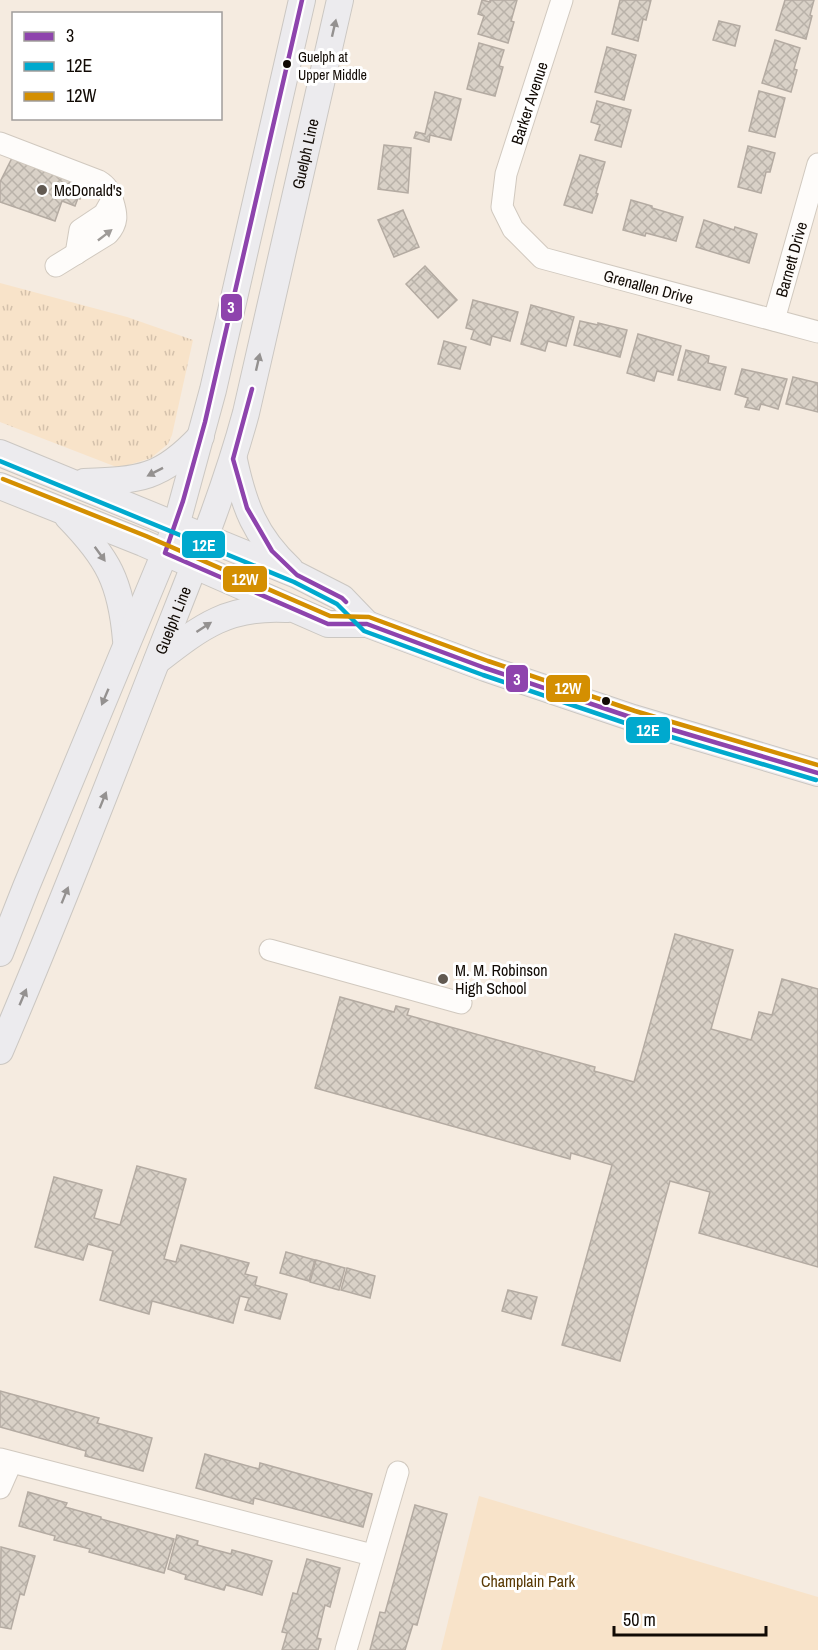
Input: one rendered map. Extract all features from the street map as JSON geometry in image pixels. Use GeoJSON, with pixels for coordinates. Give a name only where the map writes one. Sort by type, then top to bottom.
{"type":"FeatureCollection","features":[{"type":"Feature","properties":{"kind":"main road","name":"Guelph Line"},"geometry":{"type":"LineString","coordinates":[[0,1051],[122,755],[206,538],[233,459],[252,390],[340,0]]}},
{"type":"Feature","properties":{"kind":"main road","name":"Guelph Line"},"geometry":{"type":"LineString","coordinates":[[0,953],[176,526],[201,436],[241,270],[301,5]]}},
{"type":"Feature","properties":{"kind":"main road"},"geometry":{"type":"LineString","coordinates":[[301,5],[323,72]]}},
{"type":"Feature","properties":{"kind":"main road"},"geometry":{"type":"LineString","coordinates":[[70,482],[120,481],[144,477],[169,464],[201,436]]}},
{"type":"Feature","properties":{"kind":"main road"},"geometry":{"type":"LineString","coordinates":[[0,453],[297,575],[342,598],[367,624]]}},
{"type":"Feature","properties":{"kind":"main road"},"geometry":{"type":"LineString","coordinates":[[233,459],[247,508],[256,527],[272,551],[297,575]]}},
{"type":"Feature","properties":{"kind":"main road"},"geometry":{"type":"LineString","coordinates":[[0,486],[165,553],[328,624],[367,624],[485,668],[633,718],[818,773]]}},
{"type":"Feature","properties":{"kind":"main road"},"geometry":{"type":"LineString","coordinates":[[61,510],[84,533],[110,569],[123,609],[126,643]]}},
{"type":"Feature","properties":{"kind":"main road"},"geometry":{"type":"LineString","coordinates":[[157,661],[199,629],[220,617],[273,608],[292,609]]}},
{"type":"Feature","properties":{"kind":"street","name":"Barker Avenue"},"geometry":{"type":"LineString","coordinates":[[502,207],[506,174],[562,0]]}},
{"type":"Feature","properties":{"kind":"street"},"geometry":{"type":"LineString","coordinates":[[0,143],[99,182],[109,189],[117,215],[114,228],[56,266]]}},
{"type":"Feature","properties":{"kind":"street","name":"Barnett Drive"},"geometry":{"type":"LineString","coordinates":[[774,320],[818,164]]}},
{"type":"Feature","properties":{"kind":"street","name":"Grenallen Drive"},"geometry":{"type":"LineString","coordinates":[[502,207],[513,229],[542,258],[818,332]]}},
{"type":"Feature","properties":{"kind":"street"},"geometry":{"type":"LineString","coordinates":[[270,950],[461,1003]]}},
{"type":"Feature","properties":{"kind":"street"},"geometry":{"type":"LineString","coordinates":[[0,1488],[6,1461],[372,1555]]}},
{"type":"Feature","properties":{"kind":"street"},"geometry":{"type":"LineString","coordinates":[[346,1650],[398,1472]]}},
{"type":"Feature","properties":{"kind":"green space"},"geometry":{"type":"Polygon","coordinates":[[[0,283],[127,317],[193,340],[168,444],[151,458],[119,468],[0,422],[0,283]]]}},
{"type":"Feature","properties":{"kind":"green space","name":"Champlain Park"},"geometry":{"type":"Polygon","coordinates":[[[479,1496],[818,1597],[818,1650],[441,1650],[479,1496]]]}},
{"type":"Feature","properties":{"kind":"building"},"geometry":{"type":"Polygon","coordinates":[[[482,0],[490,2],[490,0],[517,0],[508,43],[478,34],[484,16],[478,14],[482,0]]]}},
{"type":"Feature","properties":{"kind":"building"},"geometry":{"type":"Polygon","coordinates":[[[620,0],[651,0],[646,20],[643,19],[638,41],[612,34],[620,0]]]}},
{"type":"Feature","properties":{"kind":"building"},"geometry":{"type":"Polygon","coordinates":[[[785,0],[814,0],[806,39],[776,30],[785,0]]]}},
{"type":"Feature","properties":{"kind":"building"},"geometry":{"type":"Polygon","coordinates":[[[719,21],[740,26],[735,46],[713,40],[719,21]]]}},
{"type":"Feature","properties":{"kind":"building"},"geometry":{"type":"Polygon","coordinates":[[[775,40],[800,48],[791,92],[762,83],[775,40]]]}},
{"type":"Feature","properties":{"kind":"building"},"geometry":{"type":"Polygon","coordinates":[[[479,43],[504,50],[499,66],[503,67],[495,96],[467,89],[479,43]]]}},
{"type":"Feature","properties":{"kind":"building"},"geometry":{"type":"Polygon","coordinates":[[[607,47],[636,55],[624,100],[595,92],[607,47]]]}},
{"type":"Feature","properties":{"kind":"building"},"geometry":{"type":"Polygon","coordinates":[[[759,91],[785,98],[775,137],[749,131],[759,91]]]}},
{"type":"Feature","properties":{"kind":"building"},"geometry":{"type":"Polygon","coordinates":[[[435,92],[461,99],[451,140],[430,135],[429,142],[414,138],[416,132],[425,134],[435,92]]]}},
{"type":"Feature","properties":{"kind":"building"},"geometry":{"type":"Polygon","coordinates":[[[597,101],[631,110],[621,147],[595,140],[600,125],[591,122],[597,101]]]}},
{"type":"Feature","properties":{"kind":"building"},"geometry":{"type":"Polygon","coordinates":[[[384,145],[411,148],[408,193],[378,189],[384,145]]]}},
{"type":"Feature","properties":{"kind":"building"},"geometry":{"type":"Polygon","coordinates":[[[748,146],[775,153],[770,172],[766,172],[761,193],[738,187],[748,146]]]}},
{"type":"Feature","properties":{"kind":"building"},"geometry":{"type":"Polygon","coordinates":[[[580,155],[605,162],[592,213],[564,205],[580,155]]]}},
{"type":"Feature","properties":{"kind":"building","name":"McDonald's"},"geometry":{"type":"Polygon","coordinates":[[[13,156],[86,182],[75,206],[62,201],[55,221],[0,202],[0,182],[13,156]]]}},
{"type":"Feature","properties":{"kind":"building"},"geometry":{"type":"Polygon","coordinates":[[[631,200],[683,217],[676,241],[623,230],[631,200]]]}},
{"type":"Feature","properties":{"kind":"building"},"geometry":{"type":"Polygon","coordinates":[[[403,210],[419,247],[394,257],[378,220],[403,210]]]}},
{"type":"Feature","properties":{"kind":"building"},"geometry":{"type":"Polygon","coordinates":[[[704,220],[734,230],[735,227],[757,234],[749,263],[696,247],[704,220]]]}},
{"type":"Feature","properties":{"kind":"building"},"geometry":{"type":"Polygon","coordinates":[[[425,266],[457,300],[438,318],[406,284],[425,266]]]}},
{"type":"Feature","properties":{"kind":"building"},"geometry":{"type":"Polygon","coordinates":[[[473,300],[518,312],[510,341],[492,336],[490,345],[471,339],[474,330],[466,328],[473,300]]]}},
{"type":"Feature","properties":{"kind":"building"},"geometry":{"type":"Polygon","coordinates":[[[531,305],[574,317],[566,346],[548,341],[545,351],[521,344],[531,305]]]}},
{"type":"Feature","properties":{"kind":"building"},"geometry":{"type":"Polygon","coordinates":[[[580,321],[627,330],[620,357],[574,345],[580,321]]]}},
{"type":"Feature","properties":{"kind":"building"},"geometry":{"type":"Polygon","coordinates":[[[638,334],[681,346],[673,375],[657,371],[654,381],[627,373],[638,334]]]}},
{"type":"Feature","properties":{"kind":"building"},"geometry":{"type":"Polygon","coordinates":[[[444,341],[466,347],[460,369],[438,364],[444,341]]]}},
{"type":"Feature","properties":{"kind":"building"},"geometry":{"type":"Polygon","coordinates":[[[686,350],[709,356],[708,363],[726,367],[720,390],[678,380],[686,350]]]}},
{"type":"Feature","properties":{"kind":"building"},"geometry":{"type":"Polygon","coordinates":[[[742,369],[787,379],[778,409],[761,404],[759,410],[745,407],[748,398],[735,394],[742,369]]]}},
{"type":"Feature","properties":{"kind":"building"},"geometry":{"type":"Polygon","coordinates":[[[793,377],[818,383],[818,412],[786,404],[793,377]]]}},
{"type":"Feature","properties":{"kind":"building"},"geometry":{"type":"Polygon","coordinates":[[[675,934],[733,950],[711,1029],[751,1040],[759,1012],[772,1015],[782,979],[818,989],[818,1267],[699,1233],[710,1192],[670,1181],[620,1361],[562,1345],[612,1165],[571,1153],[570,1159],[315,1088],[340,997],[394,1012],[396,1006],[409,1009],[407,1015],[595,1067],[594,1071],[634,1082],[675,934]]]}},
{"type":"Feature","properties":{"kind":"building"},"geometry":{"type":"Polygon","coordinates":[[[137,1166],[186,1179],[164,1259],[176,1262],[181,1245],[249,1263],[245,1274],[257,1277],[255,1285],[287,1294],[280,1319],[245,1310],[249,1298],[240,1296],[233,1323],[152,1301],[149,1314],[100,1300],[113,1251],[88,1244],[83,1260],[35,1247],[54,1177],[102,1190],[94,1218],[120,1225],[137,1166]]]}},
{"type":"Feature","properties":{"kind":"building"},"geometry":{"type":"Polygon","coordinates":[[[286,1252],[315,1260],[309,1281],[280,1273],[286,1252]]]}},
{"type":"Feature","properties":{"kind":"building"},"geometry":{"type":"Polygon","coordinates":[[[316,1260],[345,1268],[339,1290],[310,1282],[316,1260]]]}},
{"type":"Feature","properties":{"kind":"building"},"geometry":{"type":"Polygon","coordinates":[[[347,1268],[375,1276],[370,1298],[341,1290],[347,1268]]]}},
{"type":"Feature","properties":{"kind":"building"},"geometry":{"type":"Polygon","coordinates":[[[508,1290],[537,1297],[531,1319],[502,1311],[508,1290]]]}},
{"type":"Feature","properties":{"kind":"building"},"geometry":{"type":"Polygon","coordinates":[[[0,1391],[99,1418],[97,1423],[152,1438],[143,1471],[85,1456],[86,1451],[0,1427],[0,1391]]]}},
{"type":"Feature","properties":{"kind":"building"},"geometry":{"type":"Polygon","coordinates":[[[205,1454],[259,1469],[260,1463],[372,1494],[363,1527],[254,1498],[253,1504],[196,1488],[205,1454]]]}},
{"type":"Feature","properties":{"kind":"building"},"geometry":{"type":"Polygon","coordinates":[[[28,1492],[67,1503],[65,1507],[101,1517],[101,1519],[174,1539],[164,1573],[89,1552],[90,1549],[54,1540],[55,1536],[19,1526],[28,1492]]]}},
{"type":"Feature","properties":{"kind":"building"},"geometry":{"type":"Polygon","coordinates":[[[415,1505],[447,1514],[417,1625],[413,1624],[405,1650],[370,1650],[380,1612],[385,1613],[415,1505]]]}},
{"type":"Feature","properties":{"kind":"building"},"geometry":{"type":"Polygon","coordinates":[[[177,1535],[198,1541],[197,1545],[231,1554],[232,1550],[272,1561],[262,1595],[226,1585],[224,1590],[185,1579],[186,1575],[168,1569],[177,1535]]]}},
{"type":"Feature","properties":{"kind":"building"},"geometry":{"type":"Polygon","coordinates":[[[1,1547],[35,1556],[24,1595],[20,1594],[11,1629],[0,1627],[1,1547]]]}},
{"type":"Feature","properties":{"kind":"building"},"geometry":{"type":"Polygon","coordinates":[[[307,1559],[340,1568],[330,1607],[325,1605],[317,1638],[321,1639],[318,1650],[282,1650],[287,1633],[282,1632],[293,1593],[297,1594],[307,1559]]]}},
{"type":"Feature","properties":{"kind":"transit line","name":"3"},"geometry":{"type":"LineString","coordinates":[[302,0],[205,422],[183,501],[165,553],[328,624],[367,624],[485,668],[633,718],[818,773]]}},
{"type":"Feature","properties":{"kind":"transit line","name":"3"},"geometry":{"type":"LineString","coordinates":[[252,389],[233,459],[247,508],[272,551],[297,575],[346,602]]}},
{"type":"Feature","properties":{"kind":"transit line","name":"12E"},"geometry":{"type":"LineString","coordinates":[[0,461],[294,582],[337,604],[364,631],[483,675],[631,725],[816,780]]}},
{"type":"Feature","properties":{"kind":"transit line","name":"12W"},"geometry":{"type":"LineString","coordinates":[[3,479],[146,536],[330,616],[369,617],[488,661],[635,711],[818,765]]}},
{"type":"Feature","properties":{"kind":"place","name":"Guelph at Upper Middle"},"geometry":{"type":"Point","coordinates":[287,64]}},
{"type":"Feature","properties":{"kind":"place","name":"McDonald's"},"geometry":{"type":"Point","coordinates":[42,190]}},
{"type":"Feature","properties":{"kind":"place","name":"M. M. Robinson High School"},"geometry":{"type":"Point","coordinates":[443,979]}}]}
